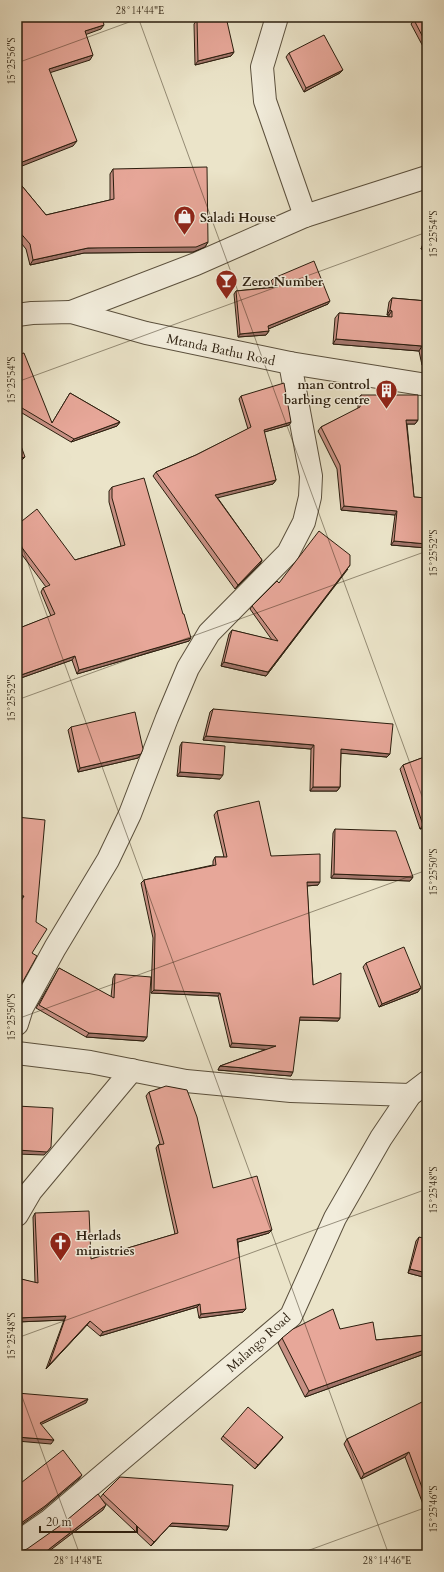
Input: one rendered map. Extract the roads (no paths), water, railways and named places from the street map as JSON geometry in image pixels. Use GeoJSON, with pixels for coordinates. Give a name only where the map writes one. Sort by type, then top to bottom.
{"type":"FeatureCollection","features":[{"type":"Feature","properties":{"kind":"street"},"geometry":{"type":"LineString","coordinates":[[278,17],[262,66],[265,101],[305,216]]}},
{"type":"Feature","properties":{"kind":"street"},"geometry":{"type":"LineString","coordinates":[[71,312],[196,264],[305,216],[427,177]]}},
{"type":"Feature","properties":{"kind":"street","name":"Mtanda Bathu Road"},"geometry":{"type":"LineString","coordinates":[[17,315],[71,312],[146,333],[290,363],[427,385]]}},
{"type":"Feature","properties":{"kind":"street"},"geometry":{"type":"LineString","coordinates":[[17,1024],[22,1008],[55,948],[108,860],[130,814],[188,668],[209,633],[288,553],[304,522],[310,497],[311,476],[290,363]]}},
{"type":"Feature","properties":{"kind":"street"},"geometry":{"type":"LineString","coordinates":[[17,1053],[90,1062],[186,1080],[291,1091],[410,1095]]}},
{"type":"Feature","properties":{"kind":"street"},"geometry":{"type":"LineString","coordinates":[[17,1215],[31,1191],[132,1070]]}},
{"type":"Feature","properties":{"kind":"street","name":"Malango Road"},"geometry":{"type":"LineString","coordinates":[[17,1543],[50,1520],[291,1316],[335,1218],[381,1138],[410,1095],[427,1082]]}},
{"type":"Feature","properties":{"kind":"place","name":"Saladi House"},"geometry":{"type":"Point","coordinates":[185,236]}},
{"type":"Feature","properties":{"kind":"place","name":"Zero Number"},"geometry":{"type":"Point","coordinates":[226,300]}},
{"type":"Feature","properties":{"kind":"place","name":"man control barbing centre"},"geometry":{"type":"Point","coordinates":[386,410]}},
{"type":"Feature","properties":{"kind":"place","name":"Herlads ministries"},"geometry":{"type":"Point","coordinates":[61,1262]}}]}
